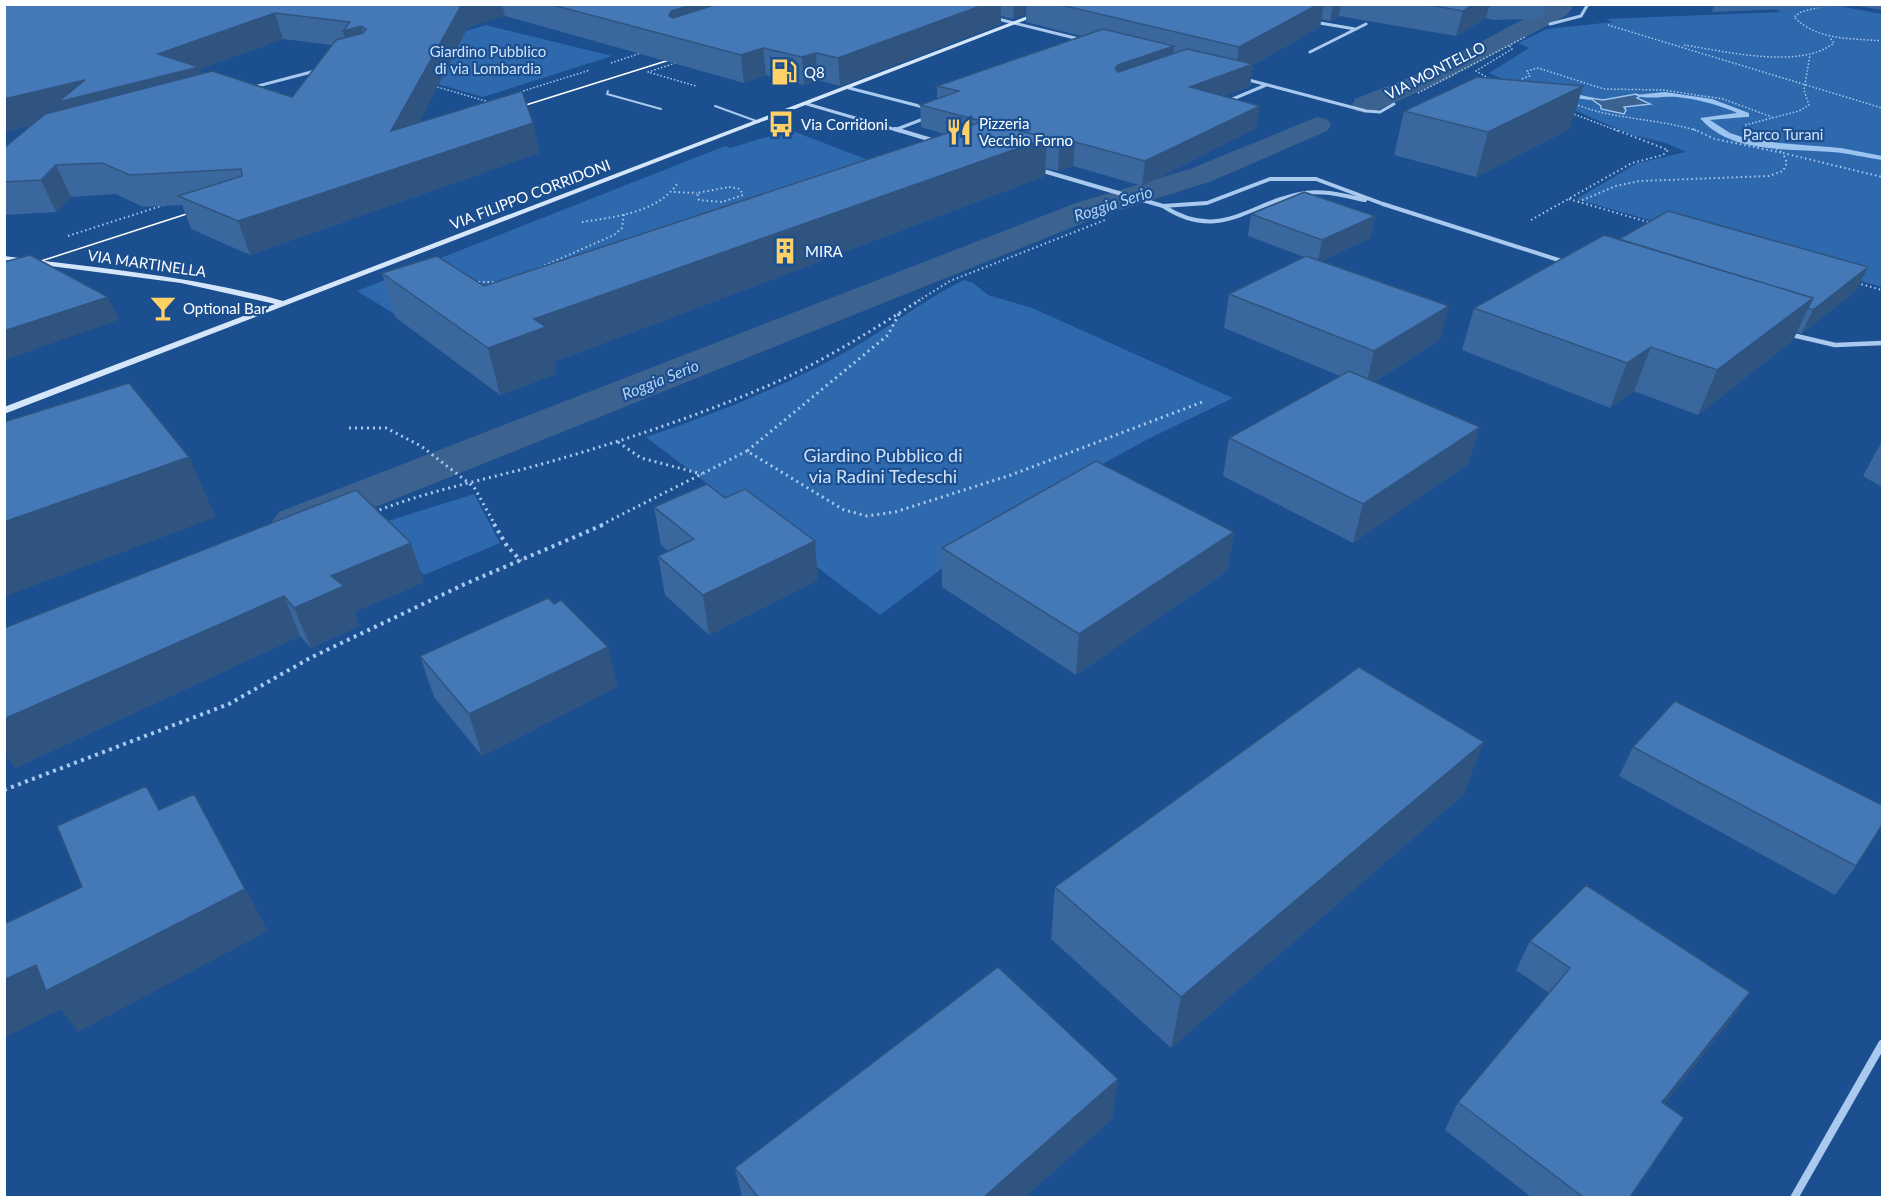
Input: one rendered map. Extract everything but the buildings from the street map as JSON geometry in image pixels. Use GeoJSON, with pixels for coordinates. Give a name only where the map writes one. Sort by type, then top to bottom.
{"type":"FeatureCollection","features":[{"type":"Feature","properties":{"kind":"street","name":"VIA FILIPPO CORRIDONI"},"geometry":{"type":"LineString","coordinates":[[4,411],[1065,4]]}},
{"type":"Feature","properties":{"kind":"street"},"geometry":{"type":"LineString","coordinates":[[1550,24],[1581,16],[1588,4]]}},
{"type":"Feature","properties":{"kind":"street"},"geometry":{"type":"LineString","coordinates":[[984,15],[1094,42]]}},
{"type":"Feature","properties":{"kind":"street"},"geometry":{"type":"LineString","coordinates":[[1311,22],[1355,29]]}},
{"type":"Feature","properties":{"kind":"street"},"geometry":{"type":"LineString","coordinates":[[1310,52],[1366,24]]}},
{"type":"Feature","properties":{"kind":"street"},"geometry":{"type":"LineString","coordinates":[[239,91],[326,68]]}},
{"type":"Feature","properties":{"kind":"street","name":"VIA MONTELLO"},"geometry":{"type":"LineString","coordinates":[[1244,79],[1366,111],[1380,112],[1394,104]]}},
{"type":"Feature","properties":{"kind":"street"},"geometry":{"type":"LineString","coordinates":[[1228,101],[1266,85]]}},
{"type":"Feature","properties":{"kind":"street"},"geometry":{"type":"LineString","coordinates":[[849,88],[927,108],[933,112],[929,117],[896,130]]}},
{"type":"Feature","properties":{"kind":"street"},"geometry":{"type":"LineString","coordinates":[[807,104],[938,141]]}},
{"type":"Feature","properties":{"kind":"street"},"geometry":{"type":"LineString","coordinates":[[1034,168],[1163,206],[1183,216],[1206,220],[1238,218],[1303,193],[1326,193],[1383,204]]}},
{"type":"Feature","properties":{"kind":"street"},"geometry":{"type":"LineString","coordinates":[[1163,206],[1207,203],[1270,179],[1285,177],[1317,179],[1383,204],[1567,262]]}},
{"type":"Feature","properties":{"kind":"street","name":"VIA MARTINELLA"},"geometry":{"type":"LineString","coordinates":[[4,258],[199,283],[244,292],[284,304]]}},
{"type":"Feature","properties":{"kind":"street"},"geometry":{"type":"LineString","coordinates":[[1783,332],[1835,345],[1882,343]]}},
{"type":"Feature","properties":{"kind":"street"},"geometry":{"type":"LineString","coordinates":[[1794,1197],[1882,1044]]}},
{"type":"Feature","properties":{"kind":"lane"},"geometry":{"type":"LineString","coordinates":[[608,91],[607,94],[661,109]]}},
{"type":"Feature","properties":{"kind":"lane"},"geometry":{"type":"LineString","coordinates":[[715,106],[759,122]]}},
{"type":"Feature","properties":{"kind":"path"},"geometry":{"type":"LineString","coordinates":[[1832,4],[1801,12],[1794,17],[1806,28],[1830,38],[1882,41]]}},
{"type":"Feature","properties":{"kind":"path"},"geometry":{"type":"LineString","coordinates":[[1581,16],[1882,108]]}},
{"type":"Feature","properties":{"kind":"path"},"geometry":{"type":"LineString","coordinates":[[1669,43],[1756,55],[1810,55],[1832,47],[1834,43],[1830,38]]}},
{"type":"Feature","properties":{"kind":"path","name":"VIA MONTELLO"},"geometry":{"type":"LineString","coordinates":[[1394,104],[1451,78],[1509,45],[1512,49],[1476,71],[1500,83]]}},
{"type":"Feature","properties":{"kind":"path"},"geometry":{"type":"LineString","coordinates":[[601,66],[646,52]]}},
{"type":"Feature","properties":{"kind":"path"},"geometry":{"type":"LineString","coordinates":[[1578,202],[1616,186],[1640,181],[1769,176],[1783,171],[1787,163],[1779,148],[1746,130],[1745,125],[1799,111],[1809,105],[1809,99],[1804,90],[1810,55]]}},
{"type":"Feature","properties":{"kind":"path"},"geometry":{"type":"LineString","coordinates":[[688,59],[648,72],[704,88]]}},
{"type":"Feature","properties":{"kind":"path"},"geometry":{"type":"LineString","coordinates":[[1529,87],[1521,79],[1530,76],[1527,71],[1530,68],[1538,68],[1588,86],[1604,89],[1676,91],[1723,99],[1772,117]]}},
{"type":"Feature","properties":{"kind":"path"},"geometry":{"type":"LineString","coordinates":[[511,95],[590,70]]}},
{"type":"Feature","properties":{"kind":"path"},"geometry":{"type":"LineString","coordinates":[[425,83],[489,102],[478,106]]}},
{"type":"Feature","properties":{"kind":"path"},"geometry":{"type":"LineString","coordinates":[[1570,102],[1599,114],[1666,123],[1696,130],[1715,139],[1882,177]]}},
{"type":"Feature","properties":{"kind":"path"},"geometry":{"type":"LineString","coordinates":[[1527,222],[1632,163],[1663,155],[1668,150],[1563,110]]}},
{"type":"Feature","properties":{"kind":"path"},"geometry":{"type":"LineString","coordinates":[[672,175],[677,183],[674,192]]}},
{"type":"Feature","properties":{"kind":"path"},"geometry":{"type":"LineString","coordinates":[[572,224],[624,214],[674,192],[697,193],[708,188],[726,186],[741,189],[743,195],[732,201],[714,203],[699,200],[697,193]]}},
{"type":"Feature","properties":{"kind":"path"},"geometry":{"type":"LineString","coordinates":[[1569,199],[1657,225]]}},
{"type":"Feature","properties":{"kind":"path"},"geometry":{"type":"LineString","coordinates":[[64,237],[165,205]]}},
{"type":"Feature","properties":{"kind":"path"},"geometry":{"type":"LineString","coordinates":[[528,272],[614,235],[622,228],[624,214]]}},
{"type":"Feature","properties":{"kind":"path"},"geometry":{"type":"LineString","coordinates":[[371,513],[404,500],[618,441],[680,421],[767,386],[871,331],[950,281],[1109,218]]}},
{"type":"Feature","properties":{"kind":"path"},"geometry":{"type":"LineString","coordinates":[[465,280],[483,283],[508,280]]}},
{"type":"Feature","properties":{"kind":"path"},"geometry":{"type":"LineString","coordinates":[[1849,280],[1882,290]]}},
{"type":"Feature","properties":{"kind":"path"},"geometry":{"type":"LineString","coordinates":[[4,790],[229,704],[310,658],[467,584],[611,521],[747,451],[888,334],[900,311]]}},
{"type":"Feature","properties":{"kind":"path"},"geometry":{"type":"LineString","coordinates":[[747,451],[844,510],[867,516],[895,512],[1011,475],[1205,401]]}},
{"type":"Feature","properties":{"kind":"path"},"geometry":{"type":"LineString","coordinates":[[349,428],[387,428],[405,435],[471,482],[481,495],[505,547],[521,561]]}},
{"type":"Feature","properties":{"kind":"path"},"geometry":{"type":"LineString","coordinates":[[618,441],[641,458],[703,474]]}},
{"type":"Feature","properties":{"kind":"green space","name":"Parco Turani"},"geometry":{"type":"Polygon","coordinates":[[[1768,4],[1833,5],[1882,14],[1882,287],[1576,199],[1638,163],[1686,152],[1666,143],[1632,135],[1489,73],[1529,48],[1518,43],[1547,29],[1613,22],[1605,19],[1781,12],[1768,4]]]}},
{"type":"Feature","properties":{"kind":"green space","name":"Giardino Pubblico di via Lombardia"},"geometry":{"type":"Polygon","coordinates":[[[486,25],[612,56],[483,97],[361,62],[486,25]]]}},
{"type":"Feature","properties":{"kind":"green space"},"geometry":{"type":"Polygon","coordinates":[[[790,130],[892,169],[396,315],[357,291],[725,146],[730,148],[790,130]]]}},
{"type":"Feature","properties":{"kind":"green space","name":"Giardino Pubblico di via Radini Tedeschi"},"geometry":{"type":"Polygon","coordinates":[[[964,280],[973,283],[988,295],[1032,308],[1233,398],[1150,438],[1021,509],[880,615],[646,437],[731,406],[813,369],[866,340],[926,301],[964,280]]]}},
{"type":"Feature","properties":{"kind":"green space"},"geometry":{"type":"Polygon","coordinates":[[[474,494],[500,543],[424,575],[372,526],[474,494]]]}},
{"type":"Feature","properties":{"kind":"shaded area"},"geometry":{"type":"Polygon","coordinates":[[[1636,94],[1640,96],[1637,98],[1650,104],[1624,107],[1626,110],[1624,114],[1601,109],[1601,106],[1590,98],[1603,100],[1636,94]]]}},
{"type":"Feature","properties":{"kind":"waterway","name":"Roggia Serio"},"geometry":{"type":"LineString","coordinates":[[1365,105],[1437,75],[1559,10],[1564,4]]}},
{"type":"Feature","properties":{"kind":"waterway"},"geometry":{"type":"LineString","coordinates":[[1639,95],[1665,94],[1694,97],[1736,109],[1746,115],[1704,118],[1713,128],[1743,140],[1779,146],[1841,150],[1882,158]]}},
{"type":"Feature","properties":{"kind":"waterway"},"geometry":{"type":"LineString","coordinates":[[1571,95],[1590,98]]}},
{"type":"Feature","properties":{"kind":"waterway","name":"Roggia Serio"},"geometry":{"type":"LineString","coordinates":[[296,522],[1087,210],[1201,175],[1317,125]]}},
{"type":"Feature","properties":{"kind":"tram line"},"geometry":{"type":"LineString","coordinates":[[510,110],[682,56]]}},
{"type":"Feature","properties":{"kind":"tram line"},"geometry":{"type":"LineString","coordinates":[[4,273],[202,209]]}},
{"type":"Feature","properties":{"kind":"place","name":"Q8"},"geometry":{"type":"Point","coordinates":[784,72]}},
{"type":"Feature","properties":{"kind":"place","name":"Via Corridoni"},"geometry":{"type":"Point","coordinates":[781,124]}},
{"type":"Feature","properties":{"kind":"place","name":"Pizzeria Vecchio Forno"},"geometry":{"type":"Point","coordinates":[959,132]}},
{"type":"Feature","properties":{"kind":"place","name":"MIRA"},"geometry":{"type":"Point","coordinates":[785,251]}},
{"type":"Feature","properties":{"kind":"place","name":"Optional Bar"},"geometry":{"type":"Point","coordinates":[163,308]}}]}
